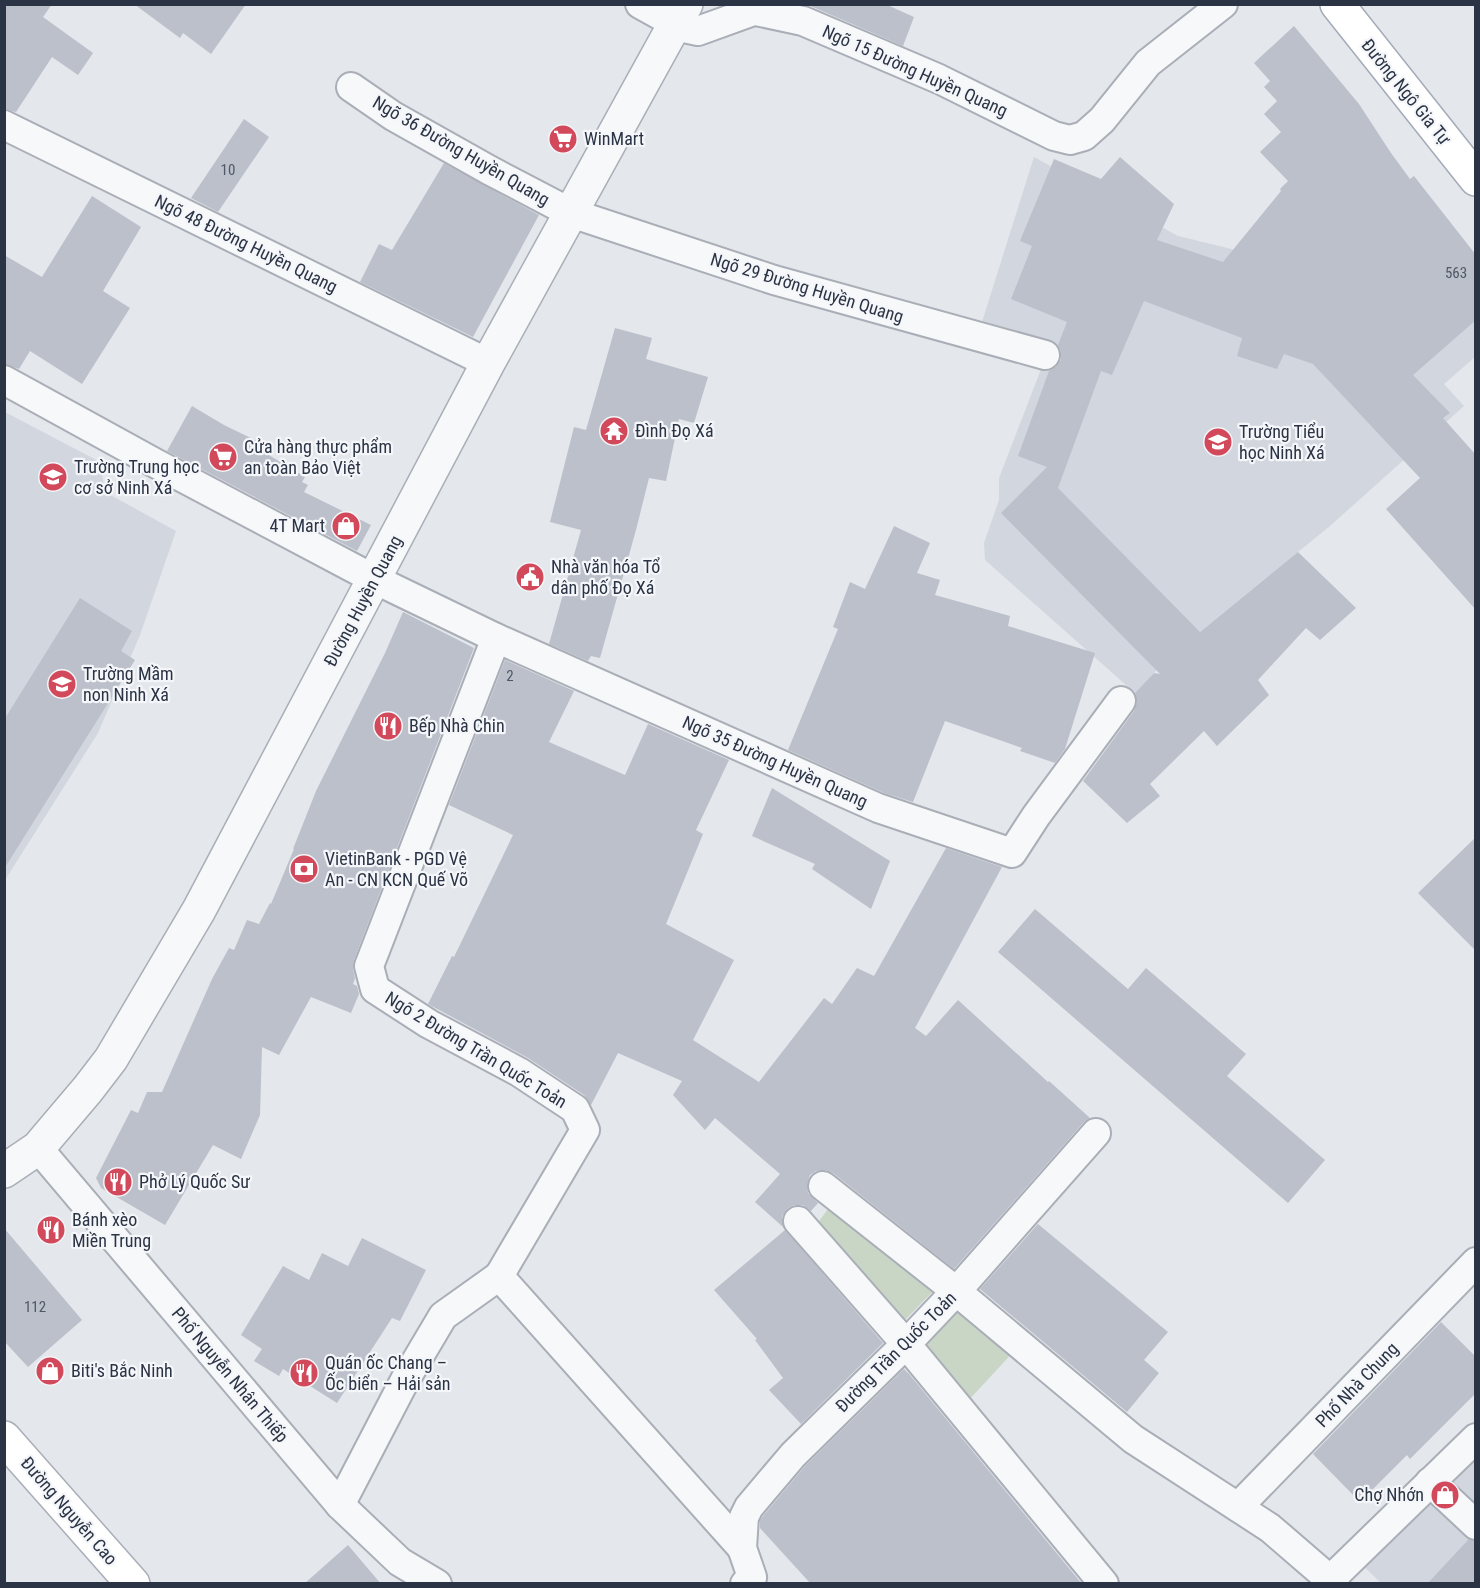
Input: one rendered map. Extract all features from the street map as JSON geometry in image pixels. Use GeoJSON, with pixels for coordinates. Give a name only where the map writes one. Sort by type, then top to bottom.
{"type":"FeatureCollection","features":[{"type":"Feature","properties":{"kind":"main road","name":"Đường Ngô Gia Tự"},"geometry":{"type":"LineString","coordinates":[[1344,6],[1476,179]]}},
{"type":"Feature","properties":{"kind":"main road","name":"Đường Nguyễn Cao"},"geometry":{"type":"LineString","coordinates":[[4,1438],[133,1584]]}},
{"type":"Feature","properties":{"kind":"street"},"geometry":{"type":"LineString","coordinates":[[640,4],[681,14],[684,28],[698,31],[765,8]]}},
{"type":"Feature","properties":{"kind":"street","name":"Ngõ 15 Đường Huyền Quang"},"geometry":{"type":"LineString","coordinates":[[765,8],[803,21],[939,79],[1054,136],[1070,140],[1084,136],[1102,120],[1148,63],[1223,4]]}},
{"type":"Feature","properties":{"kind":"street","name":"Đường Huyền Quang"},"geometry":{"type":"LineString","coordinates":[[4,1171],[38,1148],[111,1059],[199,910],[488,363],[681,14]]}},
{"type":"Feature","properties":{"kind":"street","name":"Ngõ 36 Đường Huyền Quang"},"geometry":{"type":"LineString","coordinates":[[351,87],[393,116],[572,213]]}},
{"type":"Feature","properties":{"kind":"street","name":"Ngõ 48 Đường Huyền Quang"},"geometry":{"type":"LineString","coordinates":[[4,125],[488,363]]}},
{"type":"Feature","properties":{"kind":"street","name":"Ngõ 29 Đường Huyền Quang"},"geometry":{"type":"LineString","coordinates":[[572,213],[774,280],[1045,355]]}},
{"type":"Feature","properties":{"kind":"street","name":"Ngõ 35 Đường Huyền Quang"},"geometry":{"type":"LineString","coordinates":[[4,380],[374,579],[496,638],[878,808],[1011,853],[1121,701]]}},
{"type":"Feature","properties":{"kind":"street","name":"Ngõ 2 Đường Trần Quốc Toản"},"geometry":{"type":"LineString","coordinates":[[496,638],[369,966],[375,989],[429,1024],[519,1072],[575,1109],[585,1130],[499,1276]]}},
{"type":"Feature","properties":{"kind":"street","name":"Đường Trần Quốc Toản"},"geometry":{"type":"LineString","coordinates":[[751,1581],[742,1548],[744,1517],[749,1507],[793,1455],[906,1344],[956,1291],[1096,1133]]}},
{"type":"Feature","properties":{"kind":"street","name":"Phố Nguyễn Nhân Thiếp"},"geometry":{"type":"LineString","coordinates":[[38,1148],[340,1505],[400,1562],[437,1584]]}},
{"type":"Feature","properties":{"kind":"street"},"geometry":{"type":"LineString","coordinates":[[823,1186],[956,1291],[1133,1439],[1270,1528],[1333,1581],[1476,1438]]}},
{"type":"Feature","properties":{"kind":"street"},"geometry":{"type":"LineString","coordinates":[[798,1221],[906,1344],[1104,1584]]}},
{"type":"Feature","properties":{"kind":"street","name":"Phố Nhà Chung"},"geometry":{"type":"LineString","coordinates":[[1238,1507],[1476,1262]]}},
{"type":"Feature","properties":{"kind":"street"},"geometry":{"type":"LineString","coordinates":[[340,1505],[405,1380],[443,1316],[499,1276],[742,1548]]}},
{"type":"Feature","properties":{"kind":"street"},"geometry":{"type":"LineString","coordinates":[[1430,1482],[1476,1525]]}},
{"type":"Feature","properties":{"kind":"shaded area","name":"Trường Tiểu học Ninh Xá"},"geometry":{"type":"Polygon","coordinates":[[[1034,157],[1178,236],[1252,254],[1476,320],[1475,357],[1444,384],[1464,406],[1330,526],[1169,657],[1135,693],[985,560],[984,543],[999,500],[999,478],[1043,364],[976,341],[1034,157]]]}},
{"type":"Feature","properties":{"kind":"shaded area","name":"Trường Mầm non Ninh Xá"},"geometry":{"type":"Polygon","coordinates":[[[5,412],[100,462],[105,492],[176,531],[140,635],[98,733],[5,880],[5,412]]]}},
{"type":"Feature","properties":{"kind":"shaded area","name":"Chợ Nhớn"},"geometry":{"type":"Polygon","coordinates":[[[1475,1433],[1475,1583],[1381,1583],[1354,1557],[1475,1433]]]}},
{"type":"Feature","properties":{"kind":"green space"},"geometry":{"type":"Polygon","coordinates":[[[835,1200],[939,1285],[900,1325],[813,1229],[835,1200]]]}},
{"type":"Feature","properties":{"kind":"green space"},"geometry":{"type":"Polygon","coordinates":[[[963,1302],[1017,1348],[966,1403],[919,1348],[963,1302]]]}},
{"type":"Feature","properties":{"kind":"building"},"geometry":{"type":"Polygon","coordinates":[[[4,4],[52,4],[43,17],[93,53],[78,75],[52,57],[16,112],[4,109],[4,4]]]}},
{"type":"Feature","properties":{"kind":"building"},"geometry":{"type":"Polygon","coordinates":[[[134,4],[246,4],[211,54],[183,33],[180,38],[134,4]]]}},
{"type":"Feature","properties":{"kind":"building"},"geometry":{"type":"Polygon","coordinates":[[[806,4],[885,4],[914,17],[903,46],[806,4]]]}},
{"type":"Feature","properties":{"kind":"building"},"geometry":{"type":"Polygon","coordinates":[[[1294,26],[1359,104],[1410,179],[1414,176],[1476,255],[1476,320],[1413,375],[1450,413],[1443,418],[1476,455],[1476,610],[1386,509],[1420,478],[1313,364],[1284,354],[1277,369],[1237,356],[1242,338],[1144,301],[1112,375],[1101,371],[1058,488],[1200,632],[1298,552],[1356,608],[1320,640],[1306,628],[1258,680],[1269,695],[1217,746],[1204,731],[1150,784],[1160,796],[1127,823],[1083,781],[1134,711],[1137,702],[1135,693],[1154,673],[1160,674],[1001,513],[1047,467],[1018,456],[1049,371],[1061,360],[1058,345],[1067,322],[1011,299],[1032,246],[1020,241],[1054,159],[1101,179],[1120,157],[1174,204],[1157,240],[1223,262],[1288,181],[1260,152],[1281,132],[1264,114],[1277,101],[1264,87],[1270,81],[1254,63],[1294,26]]]}},
{"type":"Feature","properties":{"kind":"building"},"geometry":{"type":"Polygon","coordinates":[[[244,119],[269,137],[218,212],[191,198],[244,119]]]}},
{"type":"Feature","properties":{"kind":"building"},"geometry":{"type":"Polygon","coordinates":[[[444,163],[539,215],[473,337],[360,282],[379,244],[392,250],[444,163]]]}},
{"type":"Feature","properties":{"kind":"building"},"geometry":{"type":"Polygon","coordinates":[[[92,196],[141,227],[103,291],[130,308],[82,384],[30,351],[19,369],[4,364],[4,255],[42,277],[92,196]]]}},
{"type":"Feature","properties":{"kind":"building"},"geometry":{"type":"Polygon","coordinates":[[[615,328],[652,338],[646,359],[708,377],[694,423],[679,419],[666,481],[649,478],[600,658],[591,656],[588,661],[549,644],[581,530],[550,522],[574,427],[586,430],[615,328]]]}},
{"type":"Feature","properties":{"kind":"building"},"geometry":{"type":"Polygon","coordinates":[[[192,406],[257,441],[254,446],[305,477],[302,482],[308,485],[304,492],[371,525],[357,551],[167,451],[192,406]]]}},
{"type":"Feature","properties":{"kind":"building"},"geometry":{"type":"Polygon","coordinates":[[[894,526],[930,543],[917,573],[940,580],[935,595],[1010,616],[1008,626],[1095,653],[1065,749],[1055,763],[1020,751],[1022,748],[945,721],[913,802],[884,793],[788,750],[838,629],[833,627],[850,582],[865,589],[894,526]]]}},
{"type":"Feature","properties":{"kind":"building"},"geometry":{"type":"Polygon","coordinates":[[[80,598],[132,631],[121,651],[135,660],[4,869],[4,720],[80,598]]]}},
{"type":"Feature","properties":{"kind":"building"},"geometry":{"type":"Polygon","coordinates":[[[403,612],[474,648],[354,960],[353,984],[357,986],[359,994],[351,1013],[311,997],[279,1055],[262,1047],[260,1115],[241,1159],[213,1145],[165,1225],[101,1188],[96,1178],[131,1110],[138,1113],[147,1092],[162,1092],[212,979],[229,948],[234,950],[247,920],[259,924],[271,904],[316,791],[403,612]]]}},
{"type":"Feature","properties":{"kind":"building"},"geometry":{"type":"Polygon","coordinates":[[[505,660],[574,691],[549,742],[625,775],[648,724],[729,760],[696,830],[703,834],[666,924],[734,960],[693,1040],[759,1082],[824,998],[832,1004],[857,968],[874,976],[946,848],[1002,867],[915,1028],[926,1036],[958,1000],[1090,1118],[954,1269],[833,1173],[826,1170],[816,1171],[810,1175],[807,1183],[808,1193],[818,1203],[811,1211],[803,1205],[788,1208],[782,1216],[783,1227],[755,1202],[780,1174],[715,1118],[705,1130],[673,1095],[682,1081],[618,1053],[591,1105],[584,1095],[528,1058],[428,1004],[452,956],[454,957],[513,835],[449,805],[505,660]]]}},
{"type":"Feature","properties":{"kind":"building"},"geometry":{"type":"Polygon","coordinates":[[[772,788],[890,861],[871,909],[812,869],[815,864],[752,836],[772,788]]]}},
{"type":"Feature","properties":{"kind":"building"},"geometry":{"type":"Polygon","coordinates":[[[1476,837],[1476,951],[1418,893],[1476,837]]]}},
{"type":"Feature","properties":{"kind":"building"},"geometry":{"type":"Polygon","coordinates":[[[1035,909],[1128,989],[1146,968],[1246,1054],[1227,1076],[1325,1160],[1288,1203],[998,952],[1035,909]]]}},
{"type":"Feature","properties":{"kind":"building"},"geometry":{"type":"Polygon","coordinates":[[[1038,1224],[1168,1332],[1144,1360],[1159,1373],[1127,1412],[980,1289],[1038,1224]]]}},
{"type":"Feature","properties":{"kind":"building"},"geometry":{"type":"Polygon","coordinates":[[[4,1228],[82,1320],[28,1367],[4,1341],[4,1228]]]}},
{"type":"Feature","properties":{"kind":"building"},"geometry":{"type":"Polygon","coordinates":[[[785,1230],[883,1343],[801,1424],[769,1390],[783,1378],[755,1340],[757,1339],[714,1290],[785,1230]]]}},
{"type":"Feature","properties":{"kind":"building"},"geometry":{"type":"Polygon","coordinates":[[[362,1238],[426,1270],[400,1321],[392,1318],[337,1403],[283,1369],[279,1376],[254,1361],[262,1349],[241,1335],[283,1266],[309,1280],[322,1253],[348,1266],[362,1238]]]}},
{"type":"Feature","properties":{"kind":"building"},"geometry":{"type":"Polygon","coordinates":[[[1441,1322],[1476,1357],[1476,1393],[1410,1459],[1407,1455],[1360,1502],[1313,1454],[1441,1322]]]}},
{"type":"Feature","properties":{"kind":"building"},"geometry":{"type":"Polygon","coordinates":[[[904,1369],[1082,1584],[811,1584],[760,1528],[763,1516],[805,1466],[904,1369]]]}},
{"type":"Feature","properties":{"kind":"building"},"geometry":{"type":"Polygon","coordinates":[[[1469,1539],[1476,1541],[1476,1584],[1427,1584],[1469,1539]]]}},
{"type":"Feature","properties":{"kind":"building"},"geometry":{"type":"Polygon","coordinates":[[[348,1545],[381,1584],[304,1584],[348,1545]]]}},
{"type":"Feature","properties":{"kind":"place","name":"WinMart"},"geometry":{"type":"Point","coordinates":[563,139]}},
{"type":"Feature","properties":{"kind":"place","name":"Đình Đọ Xá"},"geometry":{"type":"Point","coordinates":[614,431]}},
{"type":"Feature","properties":{"kind":"place","name":"Trường Tiểu học Ninh Xá"},"geometry":{"type":"Point","coordinates":[1218,442]}},
{"type":"Feature","properties":{"kind":"place","name":"Cửa hàng thực phẩm an toàn Bảo Việt"},"geometry":{"type":"Point","coordinates":[223,457]}},
{"type":"Feature","properties":{"kind":"place","name":"Trường Trung học cơ sở Ninh Xá"},"geometry":{"type":"Point","coordinates":[53,477]}},
{"type":"Feature","properties":{"kind":"place","name":"4T Mart"},"geometry":{"type":"Point","coordinates":[346,526]}},
{"type":"Feature","properties":{"kind":"place","name":"Nhà văn hóa Tổ dân phố Đọ Xá"},"geometry":{"type":"Point","coordinates":[530,577]}},
{"type":"Feature","properties":{"kind":"place","name":"Trường Mầm non Ninh Xá"},"geometry":{"type":"Point","coordinates":[62,684]}},
{"type":"Feature","properties":{"kind":"place","name":"Bếp Nhà Chin"},"geometry":{"type":"Point","coordinates":[388,726]}},
{"type":"Feature","properties":{"kind":"place","name":"VietinBank - PGD Vệ An - CN KCN Quế Võ"},"geometry":{"type":"Point","coordinates":[304,869]}},
{"type":"Feature","properties":{"kind":"place","name":"Phở Lý Quốc Sư"},"geometry":{"type":"Point","coordinates":[118,1182]}},
{"type":"Feature","properties":{"kind":"place","name":"Bánh xèo Miền Trung"},"geometry":{"type":"Point","coordinates":[51,1230]}},
{"type":"Feature","properties":{"kind":"place","name":"Biti's Bắc Ninh"},"geometry":{"type":"Point","coordinates":[50,1371]}},
{"type":"Feature","properties":{"kind":"place","name":"Quán ốc Chang – Ốc biển – Hải sản"},"geometry":{"type":"Point","coordinates":[304,1373]}},
{"type":"Feature","properties":{"kind":"place","name":"Chợ Nhớn"},"geometry":{"type":"Point","coordinates":[1445,1495]}}]}
